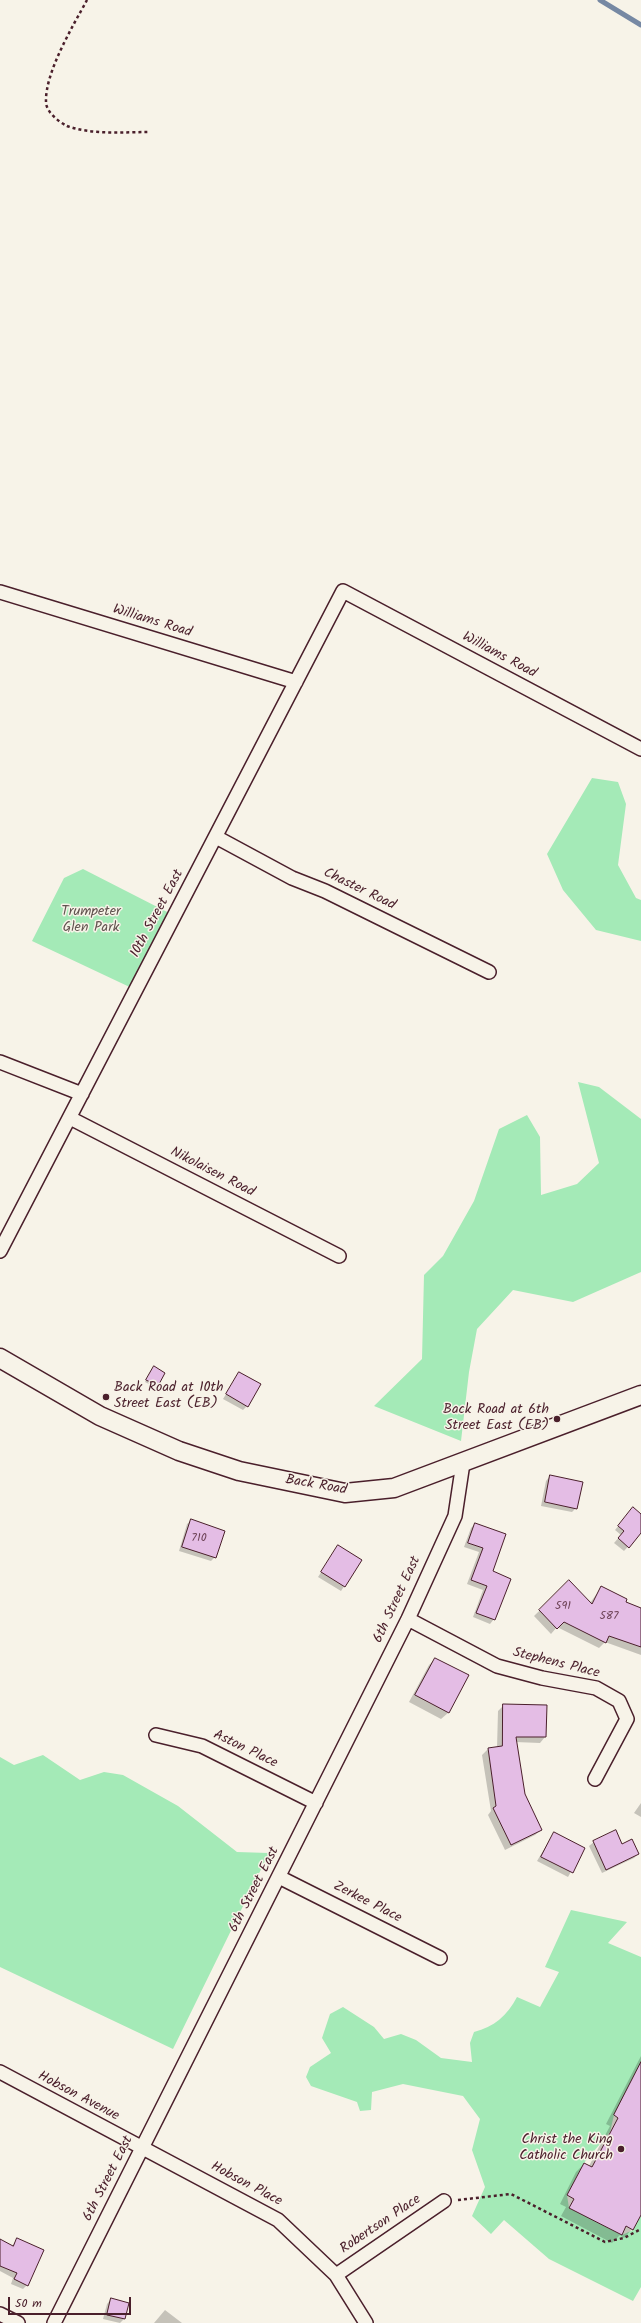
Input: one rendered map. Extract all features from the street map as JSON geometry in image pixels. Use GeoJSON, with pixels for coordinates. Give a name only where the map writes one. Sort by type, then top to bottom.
{"type":"FeatureCollection","features":[{"type":"Feature","properties":{"kind":"street","name":"10th Street East"},"geometry":{"type":"LineString","coordinates":[[0,1251],[343,591]]}},
{"type":"Feature","properties":{"kind":"street","name":"Williams Road"},"geometry":{"type":"LineString","coordinates":[[343,591],[641,749]]}},
{"type":"Feature","properties":{"kind":"street","name":"Williams Road"},"geometry":{"type":"LineString","coordinates":[[0,592],[296,682]]}},
{"type":"Feature","properties":{"kind":"street","name":"Chaster Road"},"geometry":{"type":"LineString","coordinates":[[216,837],[292,878],[326,891],[489,972]]}},
{"type":"Feature","properties":{"kind":"street"},"geometry":{"type":"LineString","coordinates":[[0,1062],[82,1094]]}},
{"type":"Feature","properties":{"kind":"street","name":"Nikolaisen Road"},"geometry":{"type":"LineString","coordinates":[[70,1118],[339,1256]]}},
{"type":"Feature","properties":{"kind":"street","name":"Back Road"},"geometry":{"type":"LineString","coordinates":[[0,1358],[100,1416],[179,1451],[238,1471],[345,1493],[394,1488],[641,1395]]}},
{"type":"Feature","properties":{"kind":"street","name":"6th Street East"},"geometry":{"type":"LineString","coordinates":[[54,2323],[408,1619],[455,1516],[463,1463]]}},
{"type":"Feature","properties":{"kind":"street","name":"Stephens Place"},"geometry":{"type":"LineString","coordinates":[[408,1619],[498,1666],[542,1678],[596,1688],[619,1701],[627,1719],[595,1779]]}},
{"type":"Feature","properties":{"kind":"street","name":"Aston Place"},"geometry":{"type":"LineString","coordinates":[[156,1735],[202,1746],[316,1803]]}},
{"type":"Feature","properties":{"kind":"street","name":"Zerkee Place"},"geometry":{"type":"LineString","coordinates":[[279,1877],[440,1958]]}},
{"type":"Feature","properties":{"kind":"street","name":"Hobson Avenue"},"geometry":{"type":"LineString","coordinates":[[0,2072],[142,2149]]}},
{"type":"Feature","properties":{"kind":"street","name":"Hobson Place"},"geometry":{"type":"LineString","coordinates":[[142,2149],[278,2220],[336,2275],[366,2323]]}},
{"type":"Feature","properties":{"kind":"street","name":"Robertson Place"},"geometry":{"type":"LineString","coordinates":[[336,2275],[444,2201]]}},
{"type":"Feature","properties":{"kind":"street"},"geometry":{"type":"LineString","coordinates":[[0,2314],[18,2323]]}},
{"type":"Feature","properties":{"kind":"path"},"geometry":{"type":"LineString","coordinates":[[87,0],[63,46],[48,85],[46,103],[53,116],[66,126],[86,131],[150,132]]}},
{"type":"Feature","properties":{"kind":"path"},"geometry":{"type":"LineString","coordinates":[[444,2201],[511,2194],[605,2242],[624,2238],[641,2229]]}},
{"type":"Feature","properties":{"kind":"green space"},"geometry":{"type":"Polygon","coordinates":[[[592,778],[618,782],[626,804],[618,865],[636,898],[641,900],[641,941],[596,930],[563,890],[547,854],[592,778]]]}},
{"type":"Feature","properties":{"kind":"green space","name":"Trumpeter Glen Park"},"geometry":{"type":"Polygon","coordinates":[[[83,869],[175,916],[136,990],[32,941],[64,878],[83,869]]]}},
{"type":"Feature","properties":{"kind":"green space"},"geometry":{"type":"Polygon","coordinates":[[[578,1082],[599,1087],[641,1119],[641,1272],[573,1302],[513,1290],[477,1329],[469,1372],[461,1441],[374,1406],[422,1359],[424,1275],[443,1256],[474,1201],[499,1129],[527,1115],[540,1137],[541,1195],[577,1184],[599,1163],[578,1082]]]}},
{"type":"Feature","properties":{"kind":"green space"},"geometry":{"type":"Polygon","coordinates":[[[43,1755],[80,1780],[104,1772],[123,1775],[178,1806],[237,1852],[269,1853],[173,2049],[0,1967],[0,1757],[14,1765],[43,1755]]]}},
{"type":"Feature","properties":{"kind":"green space"},"geometry":{"type":"Polygon","coordinates":[[[571,1910],[627,1922],[608,1943],[641,1957],[641,2062],[614,2115],[610,2132],[584,2163],[567,2195],[569,2208],[622,2235],[633,2230],[641,2215],[641,2287],[633,2301],[549,2259],[504,2220],[491,2234],[472,2216],[485,2187],[472,2150],[480,2119],[463,2096],[403,2084],[372,2092],[371,2110],[360,2111],[357,2102],[311,2086],[306,2077],[310,2067],[331,2053],[322,2038],[330,2014],[343,2007],[374,2027],[384,2039],[401,2034],[416,2040],[441,2058],[472,2062],[470,2043],[474,2032],[488,2027],[499,2020],[509,2010],[517,1997],[540,2007],[559,1972],[545,1967],[571,1910]]]}},
{"type":"Feature","properties":{"kind":"building"},"geometry":{"type":"Polygon","coordinates":[[[154,1366],[165,1373],[158,1386],[146,1380],[154,1366]]]}},
{"type":"Feature","properties":{"kind":"building"},"geometry":{"type":"Polygon","coordinates":[[[239,1372],[261,1384],[248,1407],[226,1394],[239,1372]]]}},
{"type":"Feature","properties":{"kind":"building"},"geometry":{"type":"Polygon","coordinates":[[[550,1475],[583,1482],[577,1509],[545,1502],[550,1475]]]}},
{"type":"Feature","properties":{"kind":"building"},"geometry":{"type":"Polygon","coordinates":[[[633,1507],[641,1514],[641,1533],[629,1548],[618,1538],[624,1531],[618,1526],[633,1507]]]}},
{"type":"Feature","properties":{"kind":"building"},"geometry":{"type":"Polygon","coordinates":[[[191,1519],[225,1531],[216,1558],[182,1547],[191,1519]]]}},
{"type":"Feature","properties":{"kind":"building"},"geometry":{"type":"Polygon","coordinates":[[[475,1523],[506,1534],[493,1571],[511,1579],[495,1620],[476,1613],[487,1586],[471,1580],[483,1548],[468,1543],[475,1523]]]}},
{"type":"Feature","properties":{"kind":"building"},"geometry":{"type":"Polygon","coordinates":[[[338,1545],[362,1560],[345,1587],[321,1572],[338,1545]]]}},
{"type":"Feature","properties":{"kind":"building"},"geometry":{"type":"Polygon","coordinates":[[[569,1580],[592,1604],[601,1586],[627,1599],[626,1602],[641,1608],[641,1647],[609,1636],[606,1643],[564,1622],[557,1629],[539,1610],[569,1580]]]}},
{"type":"Feature","properties":{"kind":"building"},"geometry":{"type":"Polygon","coordinates":[[[435,1658],[469,1675],[449,1713],[415,1695],[435,1658]]]}},
{"type":"Feature","properties":{"kind":"building"},"geometry":{"type":"Polygon","coordinates":[[[503,1704],[547,1705],[546,1737],[516,1737],[525,1794],[542,1830],[511,1845],[493,1808],[496,1806],[488,1748],[502,1746],[503,1704]]]}},
{"type":"Feature","properties":{"kind":"building"},"geometry":{"type":"Polygon","coordinates":[[[616,1830],[622,1844],[632,1839],[639,1854],[606,1870],[593,1841],[616,1830]]]}},
{"type":"Feature","properties":{"kind":"building"},"geometry":{"type":"Polygon","coordinates":[[[554,1832],[585,1848],[573,1873],[541,1857],[554,1832]]]}},
{"type":"Feature","properties":{"kind":"building","name":"Christ the King Catholic Church"},"geometry":{"type":"Polygon","coordinates":[[[641,2062],[641,2215],[633,2230],[626,2226],[622,2235],[569,2208],[574,2199],[567,2195],[584,2163],[592,2167],[618,2118],[614,2115],[641,2062]]]}},
{"type":"Feature","properties":{"kind":"building"},"geometry":{"type":"Polygon","coordinates":[[[17,2238],[44,2250],[28,2286],[14,2279],[17,2273],[0,2266],[0,2239],[13,2246],[17,2238]]]}},
{"type":"Feature","properties":{"kind":"building"},"geometry":{"type":"Polygon","coordinates":[[[111,2298],[129,2303],[125,2319],[107,2315],[111,2298]]]}},
{"type":"Feature","properties":{"kind":"waterway"},"geometry":{"type":"LineString","coordinates":[[600,0],[641,25]]}},
{"type":"Feature","properties":{"kind":"place","name":"Back Road at 10th Street East (EB)"},"geometry":{"type":"Point","coordinates":[106,1397]}},
{"type":"Feature","properties":{"kind":"place","name":"Back Road at 6th Street East (EB)"},"geometry":{"type":"Point","coordinates":[557,1419]}},
{"type":"Feature","properties":{"kind":"place","name":"Christ the King Catholic Church"},"geometry":{"type":"Point","coordinates":[621,2149]}}]}
